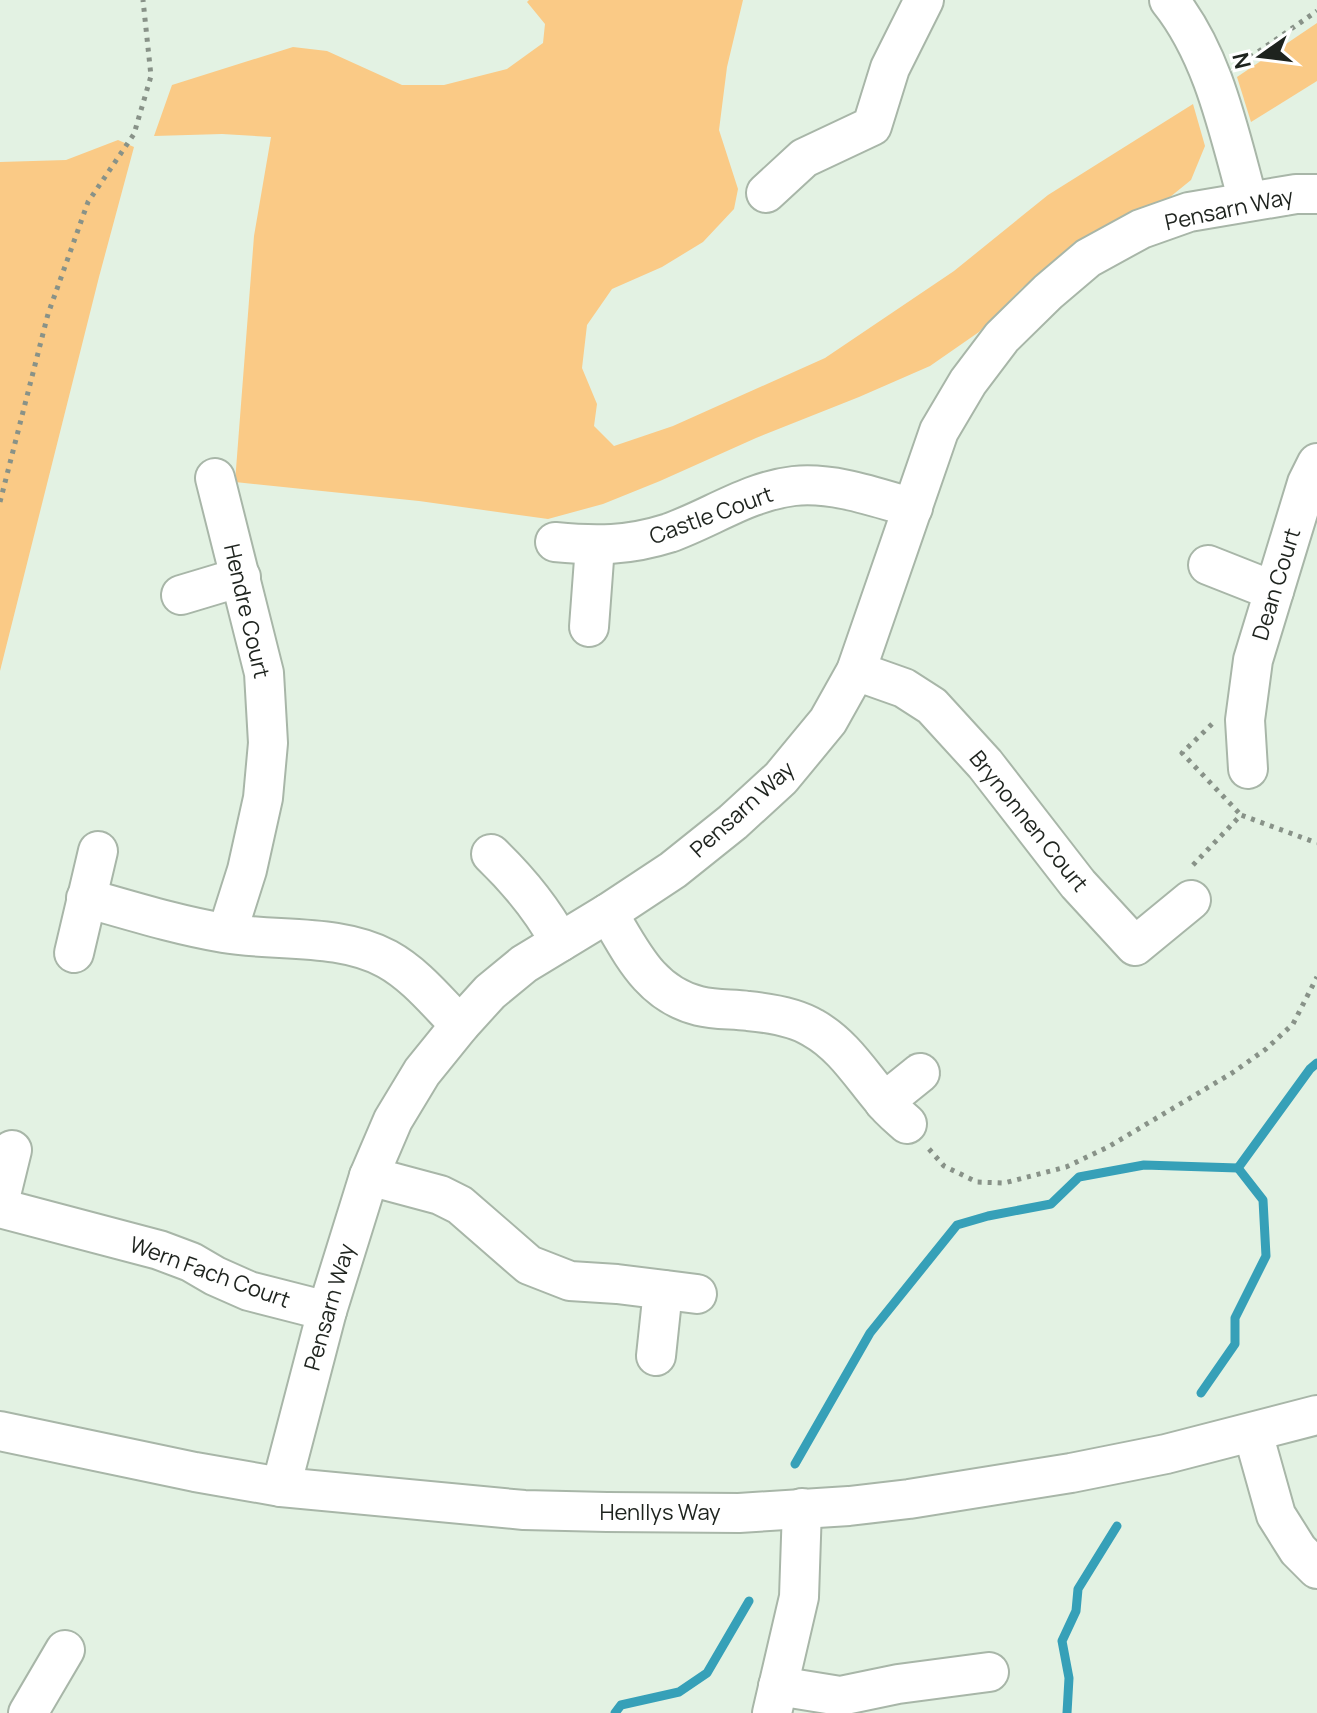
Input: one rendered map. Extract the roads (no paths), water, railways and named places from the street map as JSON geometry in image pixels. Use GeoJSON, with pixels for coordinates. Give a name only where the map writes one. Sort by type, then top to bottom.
{"type":"FeatureCollection","features":[{"type":"Feature","properties":{"kind":"street"},"geometry":{"type":"LineString","coordinates":[[766,193],[804,158],[872,126],[890,68],[924,0]]}},
{"type":"Feature","properties":{"kind":"street"},"geometry":{"type":"LineString","coordinates":[[1169,0],[1199,47],[1215,87],[1248,201]]}},
{"type":"Feature","properties":{"kind":"street","name":"Pensarn Way"},"geometry":{"type":"LineString","coordinates":[[281,1487],[327,1311],[369,1176],[393,1120],[422,1072],[490,992],[524,964],[673,870],[733,822],[781,778],[828,721],[856,671],[939,431],[968,382],[1002,337],[1088,258],[1141,229],[1189,212],[1296,194],[1317,194]]}},
{"type":"Feature","properties":{"kind":"street","name":"Dean Court"},"geometry":{"type":"LineString","coordinates":[[1248,769],[1245,720],[1253,660],[1307,483],[1317,463]]}},
{"type":"Feature","properties":{"kind":"street","name":"Hendre Court"},"geometry":{"type":"LineString","coordinates":[[215,478],[264,673],[268,743],[263,798],[247,870],[227,933]]}},
{"type":"Feature","properties":{"kind":"street","name":"Castle Court"},"geometry":{"type":"LineString","coordinates":[[555,542],[595,546],[633,543],[670,532],[744,499],[794,486],[837,487],[913,508]]}},
{"type":"Feature","properties":{"kind":"street"},"geometry":{"type":"LineString","coordinates":[[589,627],[595,546]]}},
{"type":"Feature","properties":{"kind":"street"},"geometry":{"type":"LineString","coordinates":[[1208,565],[1274,591]]}},
{"type":"Feature","properties":{"kind":"street"},"geometry":{"type":"LineString","coordinates":[[181,595],[241,577]]}},
{"type":"Feature","properties":{"kind":"street","name":"Brynonnen Court"},"geometry":{"type":"LineString","coordinates":[[856,671],[904,688],[932,706],[985,764],[1078,884],[1144,955],[1191,900]]}},
{"type":"Feature","properties":{"kind":"street"},"geometry":{"type":"LineString","coordinates":[[74,953],[98,851]]}},
{"type":"Feature","properties":{"kind":"street"},"geometry":{"type":"LineString","coordinates":[[491,854],[510,872],[548,920],[560,942]]}},
{"type":"Feature","properties":{"kind":"street"},"geometry":{"type":"LineString","coordinates":[[86,898],[159,919],[227,933],[355,946],[387,959],[414,978],[460,1025]]}},
{"type":"Feature","properties":{"kind":"street"},"geometry":{"type":"LineString","coordinates":[[608,913],[639,965],[658,986],[700,1006],[756,1012],[811,1026],[834,1041],[895,1113],[920,1073]]}},
{"type":"Feature","properties":{"kind":"street"},"geometry":{"type":"LineString","coordinates":[[0,1199],[12,1150]]}},
{"type":"Feature","properties":{"kind":"street"},"geometry":{"type":"LineString","coordinates":[[369,1176],[440,1195],[460,1205],[529,1265],[570,1281],[680,1292],[656,1356]]}},
{"type":"Feature","properties":{"kind":"street","name":"Wern Fach Court"},"geometry":{"type":"LineString","coordinates":[[0,1208],[159,1250],[249,1291],[327,1311]]}},
{"type":"Feature","properties":{"kind":"street","name":"Henllys Way"},"geometry":{"type":"LineString","coordinates":[[0,1431],[281,1487],[524,1510],[739,1513],[909,1499],[1071,1473],[1123,1464],[1317,1415]]}},
{"type":"Feature","properties":{"kind":"street"},"geometry":{"type":"LineString","coordinates":[[1253,1433],[1276,1515],[1298,1550],[1317,1569]]}},
{"type":"Feature","properties":{"kind":"street"},"geometry":{"type":"LineString","coordinates":[[802,1508],[799,1597],[775,1700],[840,1696],[898,1684],[989,1672]]}},
{"type":"Feature","properties":{"kind":"street"},"geometry":{"type":"LineString","coordinates":[[28,1713],[65,1650]]}},
{"type":"Feature","properties":{"kind":"waterway"},"geometry":{"type":"LineString","coordinates":[[1201,1393],[1235,1344],[1235,1318],[1266,1256],[1263,1200],[1238,1168],[1317,1063]]}},
{"type":"Feature","properties":{"kind":"waterway"},"geometry":{"type":"LineString","coordinates":[[795,1464],[870,1333],[957,1225],[1051,1204],[1079,1177],[1144,1165],[1238,1168]]}},
{"type":"Feature","properties":{"kind":"waterway"},"geometry":{"type":"LineString","coordinates":[[1067,1713],[1069,1678],[1062,1641],[1076,1611],[1078,1589],[1117,1526]]}},
{"type":"Feature","properties":{"kind":"waterway"},"geometry":{"type":"LineString","coordinates":[[615,1713],[621,1705],[679,1692],[707,1673],[749,1601]]}}]}
